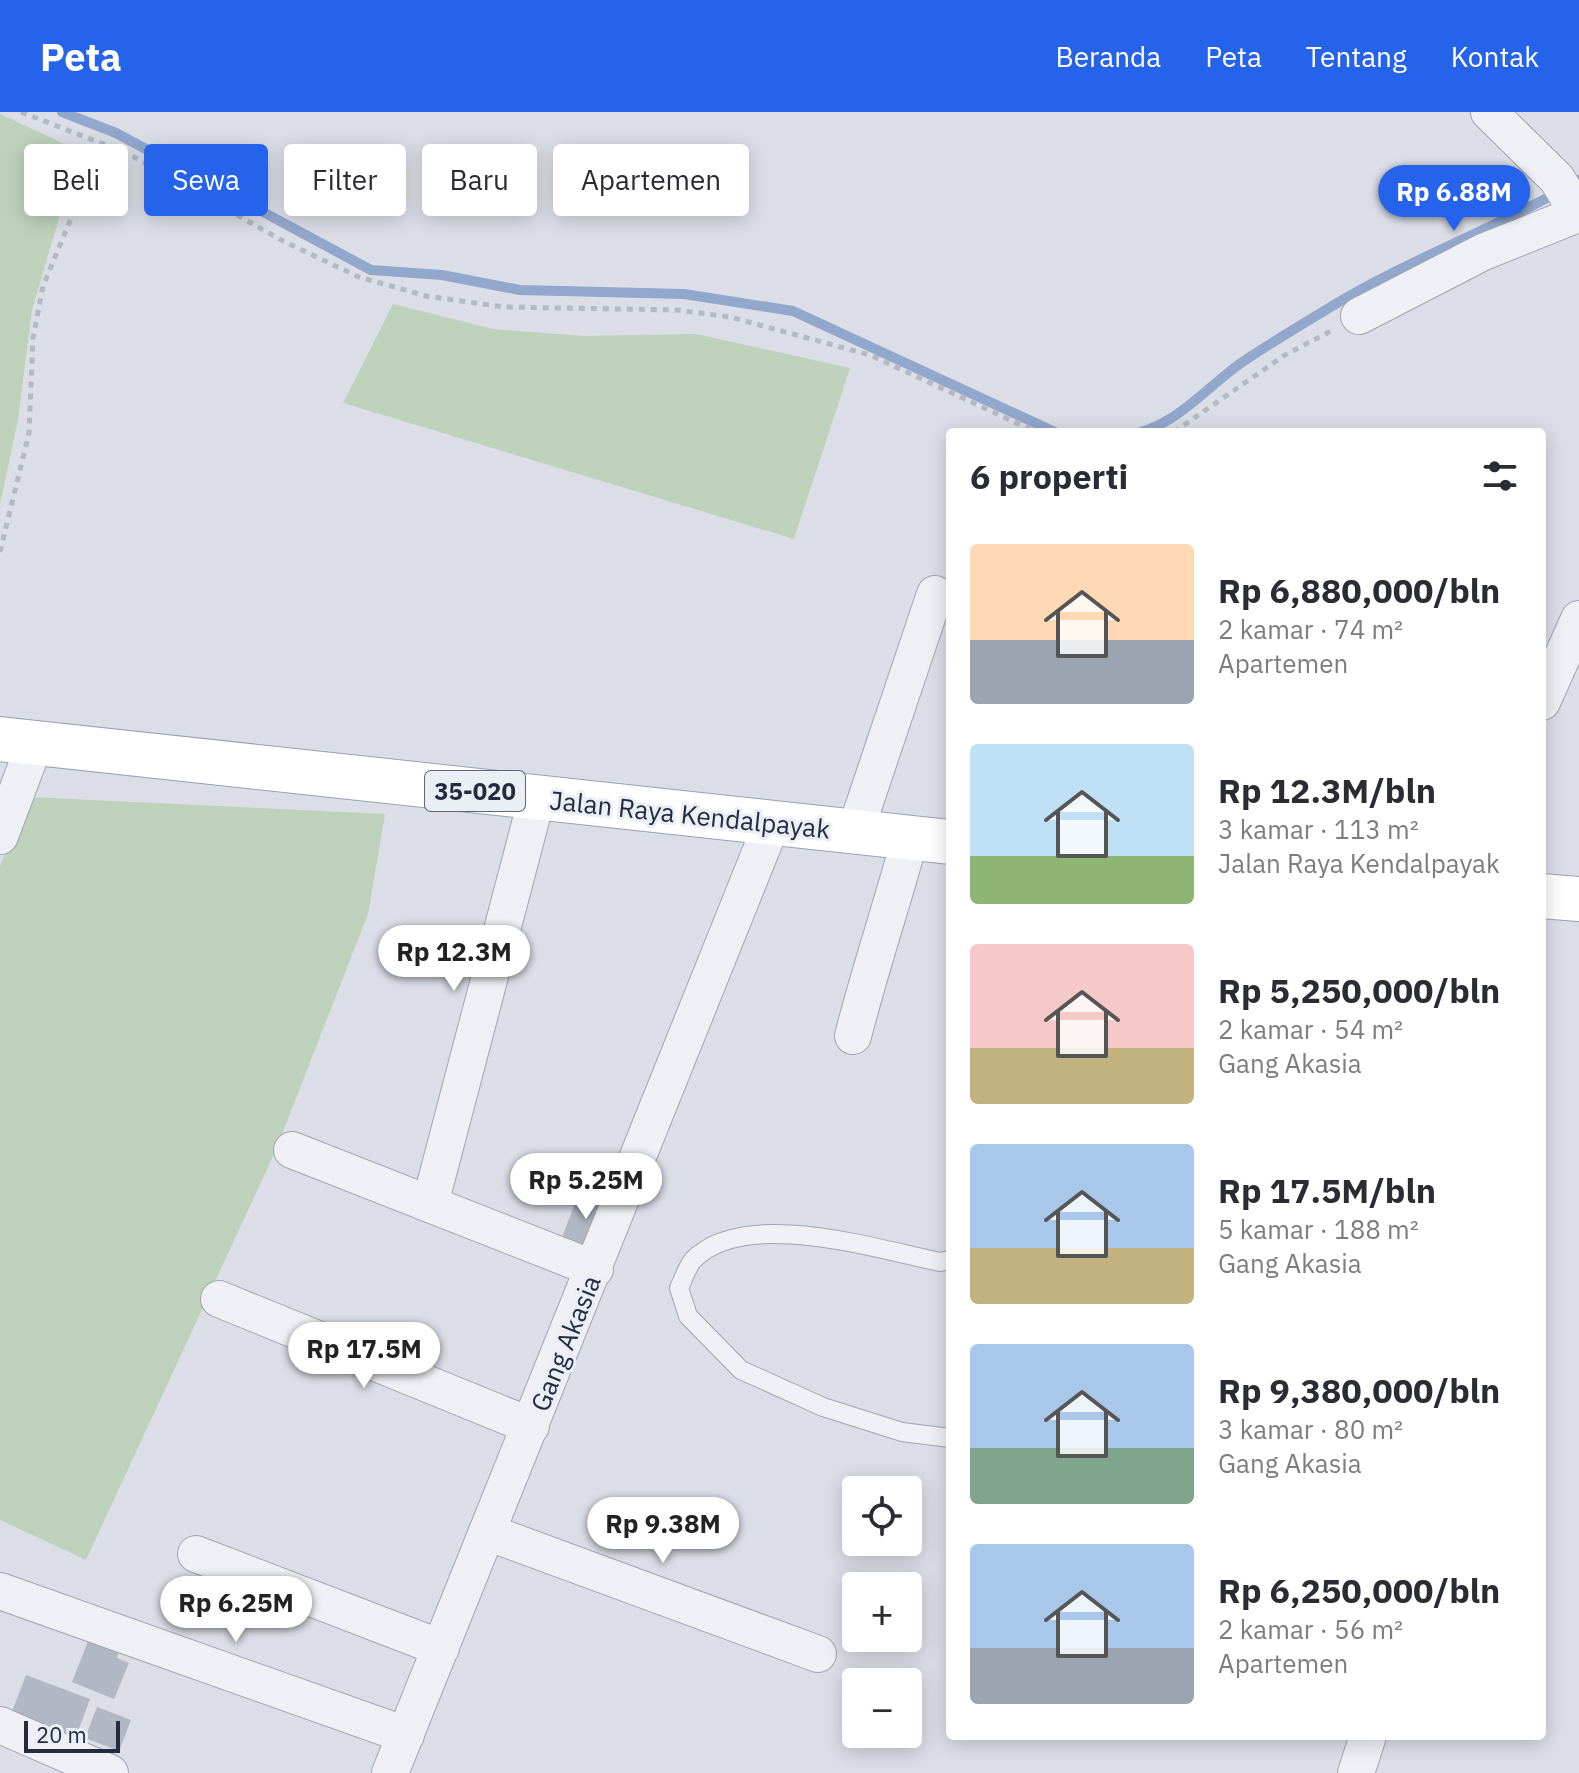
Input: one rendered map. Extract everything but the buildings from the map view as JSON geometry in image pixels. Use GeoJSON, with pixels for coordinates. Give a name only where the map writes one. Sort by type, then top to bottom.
{"type":"FeatureCollection","features":[{"type":"Feature","properties":{"kind":"main road","name":"Jalan Raya Kendalpayak"},"geometry":{"type":"LineString","coordinates":[[17,741],[930,840]]}},
{"type":"Feature","properties":{"kind":"main road"},"geometry":{"type":"LineString","coordinates":[[1546,896],[1579,899]]}},
{"type":"Feature","properties":{"kind":"street"},"geometry":{"type":"LineString","coordinates":[[1359,316],[1572,204],[1489,112]]}},
{"type":"Feature","properties":{"kind":"street"},"geometry":{"type":"LineString","coordinates":[[855,832],[935,594]]}},
{"type":"Feature","properties":{"kind":"street"},"geometry":{"type":"LineString","coordinates":[[1546,693],[1579,619]]}},
{"type":"Feature","properties":{"kind":"street"},"geometry":{"type":"LineString","coordinates":[[0,836],[17,741]]}},
{"type":"Feature","properties":{"kind":"street"},"geometry":{"type":"LineString","coordinates":[[430,1204],[537,797]]}},
{"type":"Feature","properties":{"kind":"street","name":"Gang Akasia"},"geometry":{"type":"LineString","coordinates":[[390,1773],[772,823]]}},
{"type":"Feature","properties":{"kind":"street"},"geometry":{"type":"LineString","coordinates":[[853,1036],[871,962],[930,840]]}},
{"type":"Feature","properties":{"kind":"street"},"geometry":{"type":"LineString","coordinates":[[292,1150],[595,1269]]}},
{"type":"Feature","properties":{"kind":"street"},"geometry":{"type":"LineString","coordinates":[[219,1299],[531,1426]]}},
{"type":"Feature","properties":{"kind":"street"},"geometry":{"type":"LineString","coordinates":[[487,1532],[818,1654]]}},
{"type":"Feature","properties":{"kind":"street"},"geometry":{"type":"LineString","coordinates":[[196,1554],[441,1648]]}},
{"type":"Feature","properties":{"kind":"street"},"geometry":{"type":"LineString","coordinates":[[0,1591],[406,1735]]}},
{"type":"Feature","properties":{"kind":"street"},"geometry":{"type":"LineString","coordinates":[[0,1725],[110,1773]]}},
{"type":"Feature","properties":{"kind":"street"},"geometry":{"type":"LineString","coordinates":[[1356,1773],[1367,1740]]}},
{"type":"Feature","properties":{"kind":"lane"},"geometry":{"type":"LineString","coordinates":[[946,1261],[813,1237],[750,1236],[726,1239],[692,1261],[679,1288],[688,1316],[741,1370],[823,1407],[902,1432],[946,1438]]}},
{"type":"Feature","properties":{"kind":"path"},"geometry":{"type":"LineString","coordinates":[[21,112],[102,144]]}},
{"type":"Feature","properties":{"kind":"path"},"geometry":{"type":"LineString","coordinates":[[128,154],[359,277],[426,296],[528,309],[678,310],[730,317],[870,355],[1027,428]]}},
{"type":"Feature","properties":{"kind":"path"},"geometry":{"type":"LineString","coordinates":[[0,552],[29,433],[33,338],[43,286],[72,216]]}},
{"type":"Feature","properties":{"kind":"path"},"geometry":{"type":"LineString","coordinates":[[1180,428],[1285,355],[1359,316]]}},
{"type":"Feature","properties":{"kind":"green space"},"geometry":{"type":"Polygon","coordinates":[[[0,114],[65,144],[24,144],[24,216],[60,216],[32,310],[18,420],[0,504],[0,114]]]}},
{"type":"Feature","properties":{"kind":"green space"},"geometry":{"type":"Polygon","coordinates":[[[393,304],[493,329],[584,336],[696,334],[850,368],[794,539],[343,403],[393,304]]]}},
{"type":"Feature","properties":{"kind":"green space"},"geometry":{"type":"Polygon","coordinates":[[[28,797],[385,814],[368,914],[275,1152],[86,1560],[0,1520],[0,866],[28,797]]]}},
{"type":"Feature","properties":{"kind":"waterway"},"geometry":{"type":"LineString","coordinates":[[62,112],[116,133],[371,270],[442,275],[520,290],[684,294],[793,311],[1046,428]]}},
{"type":"Feature","properties":{"kind":"waterway"},"geometry":{"type":"LineString","coordinates":[[1152,428],[1169,420],[1241,363],[1359,290],[1579,180]]}}]}
